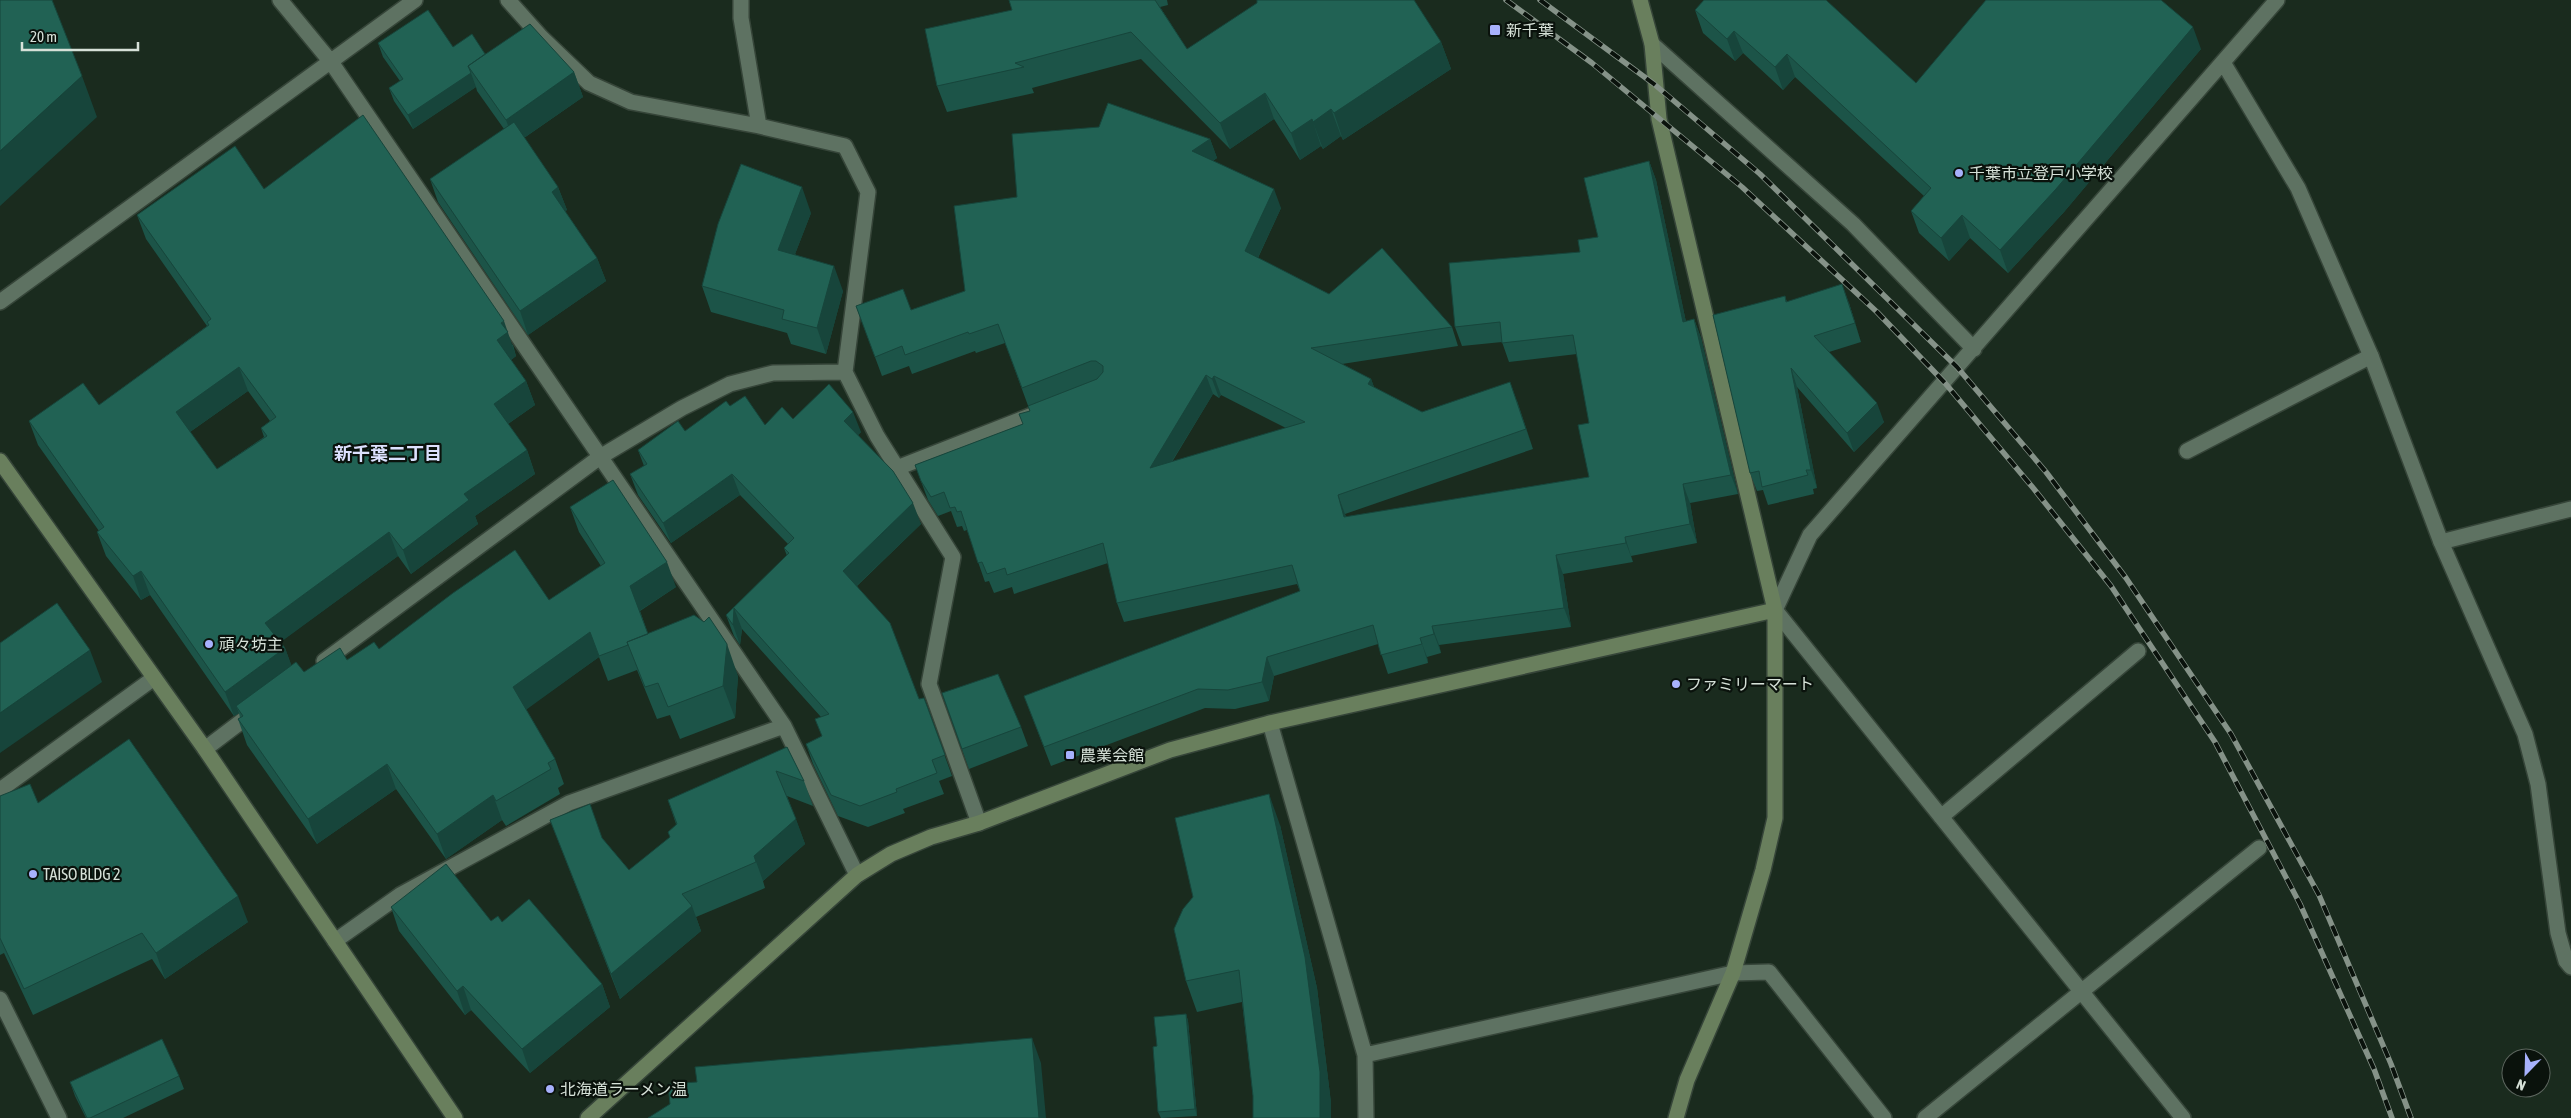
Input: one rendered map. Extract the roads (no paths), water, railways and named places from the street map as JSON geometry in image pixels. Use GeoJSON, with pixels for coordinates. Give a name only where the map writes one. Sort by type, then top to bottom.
{"type":"FeatureCollection","features":[{"type":"Feature","properties":{"kind":"street"},"geometry":{"type":"LineString","coordinates":[[280,0],[331,62],[784,726],[856,875]]}},
{"type":"Feature","properties":{"kind":"street"},"geometry":{"type":"LineString","coordinates":[[0,302],[415,0]]}},
{"type":"Feature","properties":{"kind":"street"},"geometry":{"type":"LineString","coordinates":[[508,0],[540,37],[588,82],[631,102],[759,126],[845,146],[868,192],[845,372],[877,436],[953,557],[928,684],[979,823]]}},
{"type":"Feature","properties":{"kind":"street"},"geometry":{"type":"LineString","coordinates":[[741,0],[741,18],[759,126]]}},
{"type":"Feature","properties":{"kind":"street"},"geometry":{"type":"LineString","coordinates":[[1640,0],[1652,44],[1659,119],[1775,610],[1775,818],[1733,973],[1686,1080],[1676,1118]]}},
{"type":"Feature","properties":{"kind":"street"},"geometry":{"type":"LineString","coordinates":[[1775,610],[1810,535],[2224,64],[2277,0]]}},
{"type":"Feature","properties":{"kind":"street"},"geometry":{"type":"LineString","coordinates":[[1652,44],[1853,224],[1974,349]]}},
{"type":"Feature","properties":{"kind":"street"},"geometry":{"type":"LineString","coordinates":[[2224,64],[2298,188],[2371,356],[2441,542],[2525,734],[2538,784],[2558,933],[2566,961],[2571,967]]}},
{"type":"Feature","properties":{"kind":"street"},"geometry":{"type":"LineString","coordinates":[[2187,451],[2371,356]]}},
{"type":"Feature","properties":{"kind":"street"},"geometry":{"type":"LineString","coordinates":[[315,667],[600,457],[682,408],[730,384],[773,373],[845,372]]}},
{"type":"Feature","properties":{"kind":"street"},"geometry":{"type":"LineString","coordinates":[[897,468],[1054,407]]}},
{"type":"Feature","properties":{"kind":"street"},"geometry":{"type":"LineString","coordinates":[[0,460],[205,749],[455,1118]]}},
{"type":"Feature","properties":{"kind":"street"},"geometry":{"type":"LineString","coordinates":[[2441,542],[2571,509]]}},
{"type":"Feature","properties":{"kind":"street"},"geometry":{"type":"LineString","coordinates":[[588,1118],[856,875],[891,854],[931,837],[979,823],[1170,750],[1270,723],[1775,610]]}},
{"type":"Feature","properties":{"kind":"street"},"geometry":{"type":"LineString","coordinates":[[1775,610],[2183,1118]]}},
{"type":"Feature","properties":{"kind":"street"},"geometry":{"type":"LineString","coordinates":[[1941,817],[2138,651]]}},
{"type":"Feature","properties":{"kind":"street"},"geometry":{"type":"LineString","coordinates":[[0,790],[154,678]]}},
{"type":"Feature","properties":{"kind":"street"},"geometry":{"type":"LineString","coordinates":[[205,749],[268,702]]}},
{"type":"Feature","properties":{"kind":"street"},"geometry":{"type":"LineString","coordinates":[[1270,723],[1365,1055],[1366,1118]]}},
{"type":"Feature","properties":{"kind":"street"},"geometry":{"type":"LineString","coordinates":[[335,941],[400,895],[569,803],[784,726]]}},
{"type":"Feature","properties":{"kind":"street"},"geometry":{"type":"LineString","coordinates":[[1925,1118],[2259,848]]}},
{"type":"Feature","properties":{"kind":"street"},"geometry":{"type":"LineString","coordinates":[[1365,1055],[1733,973],[1769,972],[1884,1118]]}},
{"type":"Feature","properties":{"kind":"street"},"geometry":{"type":"LineString","coordinates":[[0,998],[59,1118]]}},
{"type":"Feature","properties":{"kind":"railway"},"geometry":{"type":"LineString","coordinates":[[1506,0],[1592,63],[1742,187],[1877,312],[1945,383],[2034,489],[2111,586],[2215,742],[2300,904],[2374,1069],[2392,1118]]}},
{"type":"Feature","properties":{"kind":"railway"},"geometry":{"type":"LineString","coordinates":[[1540,0],[1654,84],[1760,174],[1957,367],[2046,472],[2126,578],[2231,734],[2319,895],[2391,1064],[2411,1118]]}},
{"type":"Feature","properties":{"kind":"place","name":"新千葉"},"geometry":{"type":"Point","coordinates":[1495,30]}},
{"type":"Feature","properties":{"kind":"place","name":"千葉市立登戸小学校"},"geometry":{"type":"Point","coordinates":[1959,173]}},
{"type":"Feature","properties":{"kind":"place","name":"頑々坊主"},"geometry":{"type":"Point","coordinates":[209,644]}},
{"type":"Feature","properties":{"kind":"place","name":"ファミリーマート"},"geometry":{"type":"Point","coordinates":[1676,684]}},
{"type":"Feature","properties":{"kind":"place","name":"農業会館"},"geometry":{"type":"Point","coordinates":[1070,755]}},
{"type":"Feature","properties":{"kind":"place","name":"TAISO BLDG 2"},"geometry":{"type":"Point","coordinates":[33,874]}},
{"type":"Feature","properties":{"kind":"place","name":"北海道ラーメン温"},"geometry":{"type":"Point","coordinates":[550,1089]}},
{"type":"Feature","properties":{"kind":"district","name":"新千葉二丁目"},"geometry":{"type":"Point","coordinates":[388,453]}}]}
